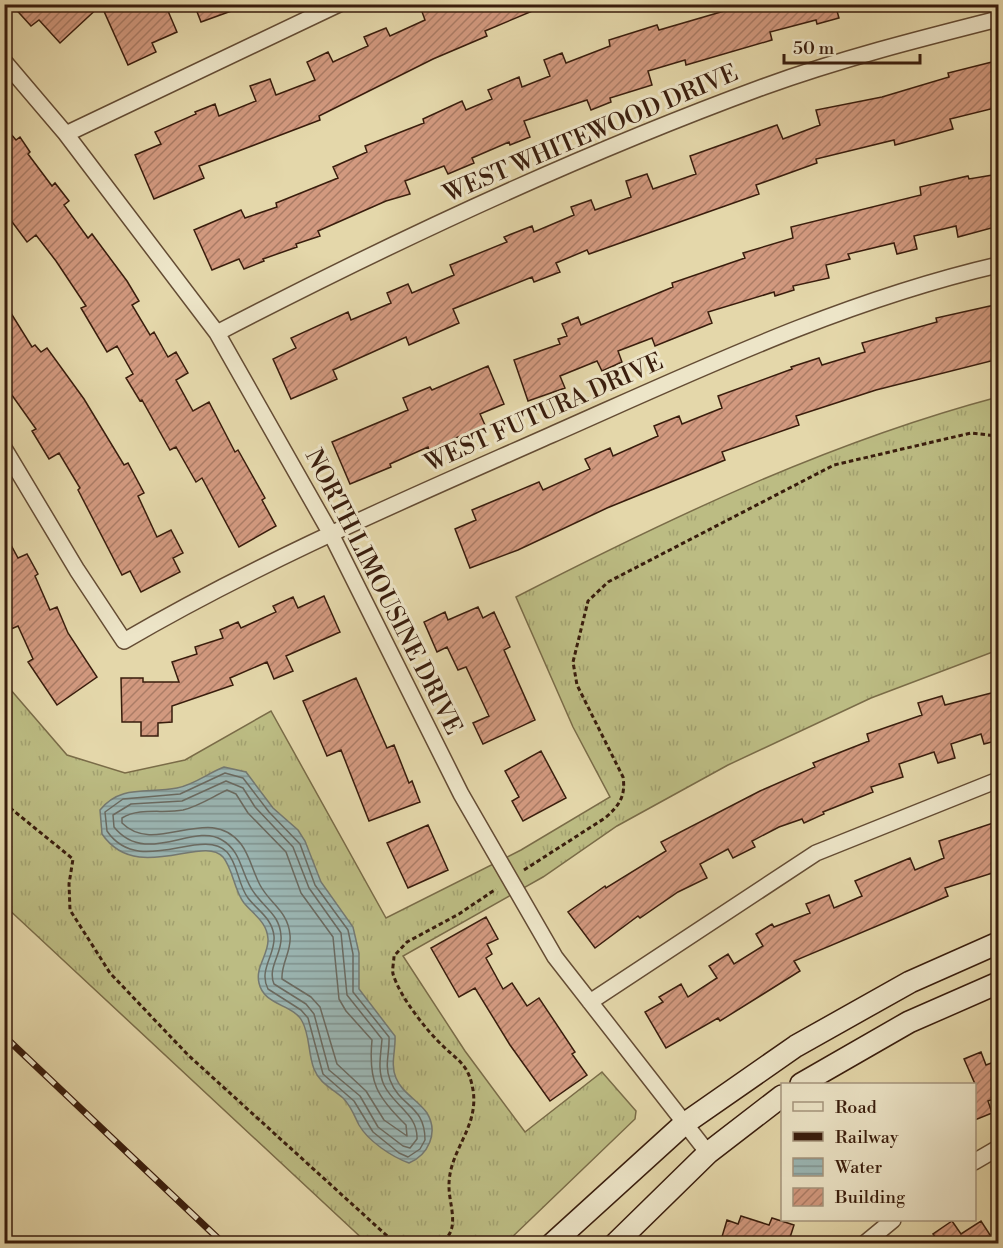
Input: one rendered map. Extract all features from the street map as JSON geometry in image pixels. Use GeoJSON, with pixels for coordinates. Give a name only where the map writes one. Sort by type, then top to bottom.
{"type":"FeatureCollection","features":[{"type":"Feature","properties":{"kind":"main road"},"geometry":{"type":"LineString","coordinates":[[552,1244],[684,1124],[796,1046],[910,982],[997,948]]}},
{"type":"Feature","properties":{"kind":"main road"},"geometry":{"type":"LineString","coordinates":[[803,1083],[909,1022],[999,983]]}},
{"type":"Feature","properties":{"kind":"main road"},"geometry":{"type":"LineString","coordinates":[[615,1244],[708,1153],[781,1098]]}},
{"type":"Feature","properties":{"kind":"street"},"geometry":{"type":"LineString","coordinates":[[66,134],[339,4]]}},
{"type":"Feature","properties":{"kind":"street","name":"WEST WHITEWOOD DRIVE"},"geometry":{"type":"LineString","coordinates":[[217,333],[345,266],[520,185],[659,128],[764,87],[856,56],[999,19]]}},
{"type":"Feature","properties":{"kind":"street","name":"NORTH LIMOUSINE DRIVE"},"geometry":{"type":"LineString","coordinates":[[4,61],[66,134],[217,333],[331,534],[461,794],[555,957],[708,1153]]}},
{"type":"Feature","properties":{"kind":"street","name":"WEST FUTURA DRIVE"},"geometry":{"type":"LineString","coordinates":[[4,448],[77,570],[124,641],[198,597],[331,534],[750,346],[851,308],[949,276],[999,265]]}},
{"type":"Feature","properties":{"kind":"street"},"geometry":{"type":"LineString","coordinates":[[590,1002],[816,853],[999,780]]}},
{"type":"Feature","properties":{"kind":"street"},"geometry":{"type":"LineString","coordinates":[[976,1161],[999,1148]]}},
{"type":"Feature","properties":{"kind":"street"},"geometry":{"type":"LineString","coordinates":[[864,1244],[892,1221]]}},
{"type":"Feature","properties":{"kind":"path"},"geometry":{"type":"LineString","coordinates":[[436,1244],[441,1242],[453,1226],[453,1208],[449,1187],[451,1170],[471,1127],[474,1104],[471,1082],[462,1062],[430,1034],[410,1005],[393,973],[394,956],[407,942],[459,914],[576,834],[605,818],[621,803],[624,794],[620,770],[577,685],[573,662],[588,601],[608,582],[725,519],[834,465],[971,433],[999,436]]}},
{"type":"Feature","properties":{"kind":"path"},"geometry":{"type":"LineString","coordinates":[[4,803],[74,859],[69,884],[70,910],[110,973],[188,1055],[396,1244]]}},
{"type":"Feature","properties":{"kind":"green space"},"geometry":{"type":"Polygon","coordinates":[[[998,397],[998,650],[871,698],[728,765],[617,826],[543,877],[403,956],[465,1051],[525,1132],[602,1072],[636,1111],[635,1119],[506,1243],[367,1243],[5,906],[4,682],[67,755],[125,773],[185,760],[271,711],[386,918],[521,850],[610,797],[573,727],[516,597],[693,510],[812,459],[935,415],[998,397]]]}},
{"type":"Feature","properties":{"kind":"water"},"geometry":{"type":"Polygon","coordinates":[[[224,767],[246,772],[273,808],[298,830],[305,841],[321,882],[353,927],[359,953],[359,989],[395,1036],[393,1068],[396,1078],[427,1113],[432,1128],[432,1136],[426,1149],[422,1155],[409,1163],[395,1157],[368,1137],[346,1101],[317,1074],[312,1063],[306,1032],[298,1015],[272,1001],[262,991],[258,977],[268,945],[267,933],[263,923],[241,898],[223,857],[213,852],[201,851],[150,858],[133,856],[116,849],[102,834],[100,810],[117,796],[183,786],[224,767]]]}},
{"type":"Feature","properties":{"kind":"building"},"geometry":{"type":"Polygon","coordinates":[[[11,4],[102,4],[60,43],[39,20],[31,26],[11,4]]]}},
{"type":"Feature","properties":{"kind":"building"},"geometry":{"type":"Polygon","coordinates":[[[114,4],[165,4],[177,32],[152,43],[156,52],[128,65],[103,9],[114,4]]]}},
{"type":"Feature","properties":{"kind":"building"},"geometry":{"type":"Polygon","coordinates":[[[194,4],[244,4],[245,6],[201,22],[194,4]]]}},
{"type":"Feature","properties":{"kind":"building"},"geometry":{"type":"Polygon","coordinates":[[[549,4],[485,31],[487,36],[433,59],[319,116],[320,120],[199,166],[204,178],[154,199],[135,155],[161,144],[155,132],[196,114],[195,112],[215,104],[219,116],[256,101],[250,86],[270,79],[276,95],[315,80],[307,62],[328,52],[333,62],[368,46],[364,37],[386,28],[390,36],[425,20],[421,9],[431,5],[549,4]]]}},
{"type":"Feature","properties":{"kind":"building"},"geometry":{"type":"Polygon","coordinates":[[[737,4],[835,4],[839,18],[817,24],[816,20],[770,32],[772,40],[686,65],[685,60],[648,71],[652,85],[610,98],[611,102],[591,110],[587,100],[524,121],[530,137],[510,145],[509,142],[472,158],[474,163],[448,174],[444,166],[405,181],[410,194],[386,201],[318,231],[320,236],[296,244],[297,247],[263,259],[264,261],[244,269],[239,259],[212,270],[194,230],[241,210],[245,218],[277,207],[276,203],[338,178],[333,167],[367,152],[365,146],[424,123],[423,119],[462,101],[466,110],[492,99],[488,90],[519,77],[522,87],[550,76],[544,60],[562,53],[566,63],[610,46],[609,40],[657,25],[659,30],[738,7],[737,4]]]}},
{"type":"Feature","properties":{"kind":"building"},"geometry":{"type":"Polygon","coordinates":[[[996,61],[999,107],[950,119],[953,129],[895,145],[894,140],[816,159],[817,163],[756,185],[759,194],[589,254],[587,250],[556,263],[560,272],[534,282],[532,277],[453,309],[459,323],[409,345],[406,337],[333,370],[337,379],[291,399],[273,359],[296,348],[291,338],[348,312],[351,320],[391,303],[387,293],[408,284],[412,293],[454,275],[450,265],[507,242],[504,237],[532,226],[534,232],[574,215],[571,207],[591,200],[595,210],[631,197],[626,181],[647,174],[653,189],[696,174],[690,156],[777,125],[783,139],[820,125],[816,110],[882,97],[949,77],[948,73],[996,61]]]}},
{"type":"Feature","properties":{"kind":"building"},"geometry":{"type":"Polygon","coordinates":[[[4,126],[16,140],[20,137],[30,152],[28,154],[52,186],[55,183],[69,201],[64,205],[88,238],[92,234],[127,281],[139,301],[132,305],[150,335],[154,332],[168,357],[176,352],[188,373],[176,380],[193,411],[209,402],[235,452],[238,450],[265,498],[262,500],[276,526],[239,547],[202,478],[196,482],[176,447],[170,450],[142,400],[140,401],[126,378],[133,374],[117,346],[107,352],[81,308],[86,306],[56,261],[36,235],[27,242],[4,211],[4,126]]]}},
{"type":"Feature","properties":{"kind":"building"},"geometry":{"type":"Polygon","coordinates":[[[999,174],[999,226],[958,237],[956,226],[914,236],[917,249],[897,254],[894,243],[848,254],[850,259],[826,265],[829,278],[793,286],[794,290],[775,296],[774,292],[708,312],[712,323],[655,346],[652,338],[618,351],[622,362],[602,371],[597,361],[560,376],[565,388],[528,401],[514,360],[560,344],[558,339],[567,336],[562,324],[578,317],[581,325],[673,287],[672,283],[745,258],[743,253],[793,238],[791,227],[921,195],[920,187],[968,176],[969,179],[999,174]]]}},
{"type":"Feature","properties":{"kind":"building"},"geometry":{"type":"Polygon","coordinates":[[[4,302],[32,347],[35,345],[41,352],[47,348],[84,399],[124,465],[128,463],[144,493],[138,496],[157,537],[171,530],[183,553],[173,558],[180,572],[141,592],[130,571],[122,575],[78,490],[80,488],[59,453],[49,459],[32,431],[36,429],[4,384],[4,302]]]}},
{"type":"Feature","properties":{"kind":"building"},"geometry":{"type":"Polygon","coordinates":[[[999,304],[999,359],[876,390],[796,416],[799,425],[722,452],[725,460],[607,508],[518,550],[470,568],[455,529],[476,520],[472,510],[539,482],[543,490],[590,469],[585,459],[610,448],[613,456],[658,436],[654,426],[679,416],[682,424],[722,408],[718,396],[792,369],[791,367],[819,358],[822,365],[865,352],[862,343],[937,322],[936,318],[999,304]]]}},
{"type":"Feature","properties":{"kind":"building"},"geometry":{"type":"Polygon","coordinates":[[[488,366],[504,404],[480,414],[485,425],[429,450],[428,447],[390,464],[391,467],[350,484],[332,442],[408,410],[403,398],[430,387],[432,390],[488,366]]]}},
{"type":"Feature","properties":{"kind":"building"},"geometry":{"type":"Polygon","coordinates":[[[4,532],[18,558],[27,554],[38,574],[35,576],[50,610],[57,607],[68,633],[97,677],[57,705],[28,662],[33,659],[18,626],[4,632],[4,532]]]}},
{"type":"Feature","properties":{"kind":"building"},"geometry":{"type":"Polygon","coordinates":[[[324,596],[340,632],[286,656],[293,671],[274,679],[267,662],[230,678],[233,685],[172,706],[172,722],[158,723],[158,736],[141,736],[141,722],[122,722],[121,678],[143,678],[143,682],[179,682],[172,662],[197,654],[195,647],[223,638],[220,630],[238,622],[241,628],[276,612],[273,606],[293,597],[298,608],[324,596]]]}},
{"type":"Feature","properties":{"kind":"building"},"geometry":{"type":"Polygon","coordinates":[[[478,607],[483,618],[494,612],[510,647],[504,650],[535,720],[483,744],[473,723],[489,716],[466,667],[458,670],[447,647],[437,652],[424,622],[445,612],[448,620],[478,607]]]}},
{"type":"Feature","properties":{"kind":"building"},"geometry":{"type":"Polygon","coordinates":[[[356,678],[387,748],[394,745],[409,783],[412,781],[420,802],[369,821],[341,750],[327,756],[303,701],[356,678]]]}},
{"type":"Feature","properties":{"kind":"building"},"geometry":{"type":"Polygon","coordinates":[[[999,691],[999,740],[984,744],[981,734],[951,744],[955,758],[938,763],[934,752],[899,764],[903,777],[871,787],[873,792],[823,812],[824,814],[804,823],[802,819],[779,827],[752,841],[755,847],[733,858],[728,849],[700,864],[707,878],[678,892],[640,918],[638,916],[595,948],[568,912],[605,886],[606,888],[666,851],[661,842],[760,791],[815,767],[813,763],[869,741],[867,734],[922,715],[918,703],[942,696],[945,705],[999,691]]]}},
{"type":"Feature","properties":{"kind":"building"},"geometry":{"type":"Polygon","coordinates":[[[541,751],[566,798],[523,821],[512,801],[519,797],[505,771],[541,751]]]}},
{"type":"Feature","properties":{"kind":"building"},"geometry":{"type":"Polygon","coordinates":[[[999,821],[999,871],[945,888],[948,896],[794,961],[800,971],[720,1021],[718,1018],[666,1048],[645,1012],[663,1002],[659,997],[681,984],[688,997],[717,978],[709,966],[728,954],[734,964],[763,946],[756,934],[772,924],[774,927],[810,913],[806,904],[829,895],[834,908],[862,896],[855,881],[910,858],[915,870],[944,858],[939,841],[999,821]]]}},
{"type":"Feature","properties":{"kind":"building"},"geometry":{"type":"Polygon","coordinates":[[[428,825],[448,870],[408,888],[387,843],[428,825]]]}},
{"type":"Feature","properties":{"kind":"building"},"geometry":{"type":"Polygon","coordinates":[[[486,917],[498,939],[487,944],[492,954],[486,958],[503,989],[512,983],[527,1006],[539,998],[575,1052],[572,1054],[587,1075],[550,1101],[510,1045],[475,988],[459,997],[431,948],[486,917]]]}},
{"type":"Feature","properties":{"kind":"building"},"geometry":{"type":"Polygon","coordinates":[[[981,1052],[986,1065],[999,1060],[999,1097],[988,1101],[992,1113],[976,1120],[976,1083],[964,1059],[981,1052]]]}},
{"type":"Feature","properties":{"kind":"building"},"geometry":{"type":"Polygon","coordinates":[[[741,1216],[769,1225],[772,1218],[794,1225],[788,1244],[731,1244],[721,1240],[727,1220],[738,1224],[741,1216]]]}},
{"type":"Feature","properties":{"kind":"building"},"geometry":{"type":"Polygon","coordinates":[[[952,1221],[961,1234],[981,1221],[996,1244],[940,1244],[933,1234],[952,1221]]]}},
{"type":"Feature","properties":{"kind":"railway"},"geometry":{"type":"LineString","coordinates":[[4,1036],[224,1244]]}}]}
